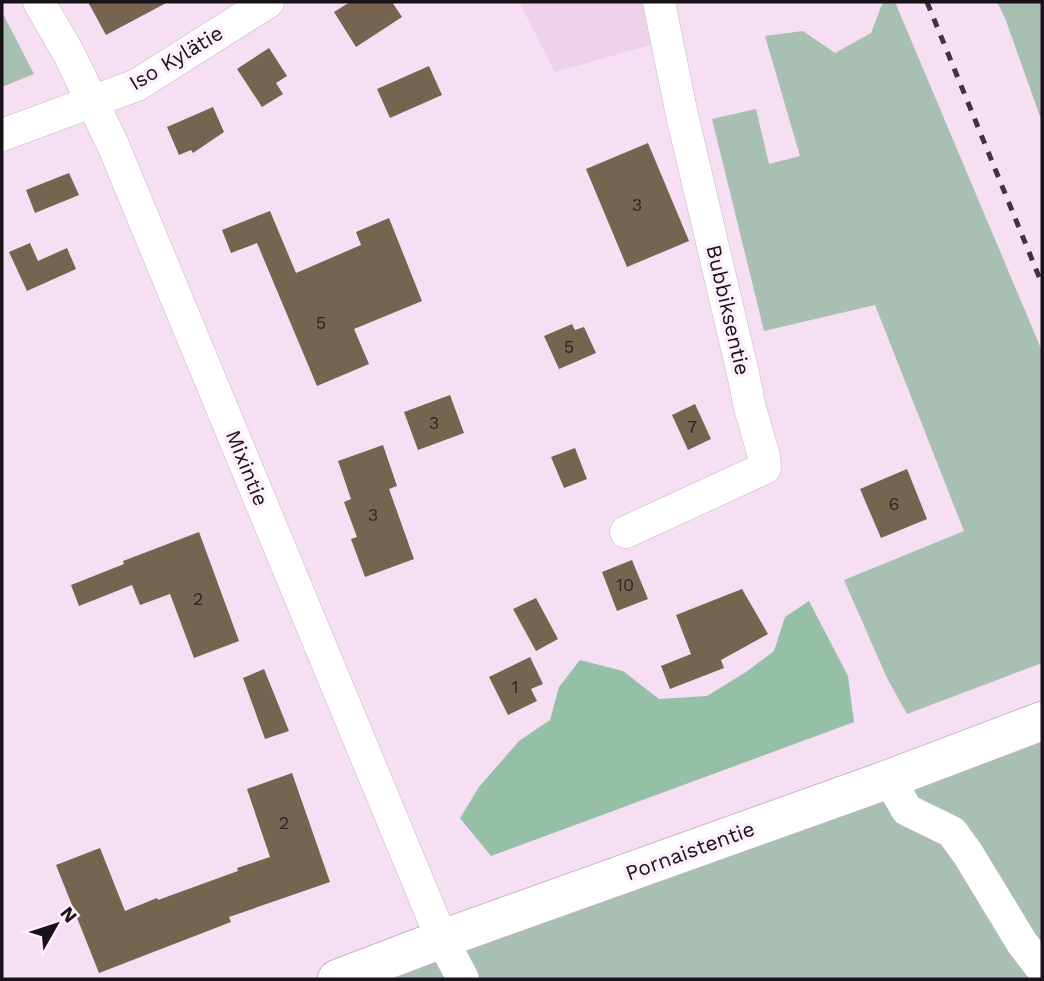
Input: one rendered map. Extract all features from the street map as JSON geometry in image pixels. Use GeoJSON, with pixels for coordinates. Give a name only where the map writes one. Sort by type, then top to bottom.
{"type":"FeatureCollection","features":[{"type":"Feature","properties":{"kind":"street","name":"Mixintie"},"geometry":{"type":"LineString","coordinates":[[39,2],[69,54],[113,145],[442,939],[463,979]]}},
{"type":"Feature","properties":{"kind":"street","name":"Iso Kylätie"},"geometry":{"type":"LineString","coordinates":[[2,135],[137,85],[268,2]]}},
{"type":"Feature","properties":{"kind":"street","name":"Bubbiksentie"},"geometry":{"type":"LineString","coordinates":[[626,532],[765,468],[685,128],[659,2]]}},
{"type":"Feature","properties":{"kind":"street","name":"Pornaistentie"},"geometry":{"type":"LineString","coordinates":[[337,979],[890,779],[1042,721]]}},
{"type":"Feature","properties":{"kind":"street"},"geometry":{"type":"LineString","coordinates":[[890,779],[907,810],[952,832],[1021,943],[1042,969]]}},
{"type":"Feature","properties":{"kind":"shaded area"},"geometry":{"type":"Polygon","coordinates":[[[519,2],[642,2],[653,44],[555,72],[519,2]]]}},
{"type":"Feature","properties":{"kind":"green space"},"geometry":{"type":"Polygon","coordinates":[[[883,2],[895,2],[1042,351],[1042,663],[907,714],[887,678],[844,580],[964,531],[875,305],[764,331],[712,119],[756,109],[769,164],[800,156],[765,36],[803,31],[835,53],[871,33],[883,2]]]}},
{"type":"Feature","properties":{"kind":"green space"},"geometry":{"type":"Polygon","coordinates":[[[997,2],[1042,2],[1042,122],[1005,18],[997,2]]]}},
{"type":"Feature","properties":{"kind":"green space"},"geometry":{"type":"Polygon","coordinates":[[[2,12],[34,74],[2,87],[2,12]]]}},
{"type":"Feature","properties":{"kind":"green space"},"geometry":{"type":"Polygon","coordinates":[[[809,601],[848,676],[854,722],[491,856],[460,818],[479,787],[519,741],[550,720],[559,687],[580,660],[623,671],[659,699],[707,696],[774,651],[785,617],[809,601]]]}},
{"type":"Feature","properties":{"kind":"green space"},"geometry":{"type":"Polygon","coordinates":[[[1042,721],[1042,979],[342,979],[1042,721]]]}},
{"type":"Feature","properties":{"kind":"building"},"geometry":{"type":"Polygon","coordinates":[[[88,2],[168,2],[106,35],[88,2]]]}},
{"type":"Feature","properties":{"kind":"building"},"geometry":{"type":"Polygon","coordinates":[[[350,2],[392,2],[402,17],[356,47],[334,12],[350,2]]]}},
{"type":"Feature","properties":{"kind":"building"},"geometry":{"type":"Polygon","coordinates":[[[269,48],[287,76],[276,83],[283,94],[262,107],[237,69],[269,48]]]}},
{"type":"Feature","properties":{"kind":"building"},"geometry":{"type":"Polygon","coordinates":[[[429,66],[442,95],[390,118],[377,89],[429,66]]]}},
{"type":"Feature","properties":{"kind":"building"},"geometry":{"type":"Polygon","coordinates":[[[213,107],[224,132],[193,153],[191,150],[179,155],[167,127],[213,107]]]}},
{"type":"Feature","properties":{"kind":"building"},"geometry":{"type":"Polygon","coordinates":[[[648,143],[689,241],[627,267],[586,169],[648,143]]]}},
{"type":"Feature","properties":{"kind":"building"},"geometry":{"type":"Polygon","coordinates":[[[69,173],[79,195],[35,213],[26,190],[69,173]]]}},
{"type":"Feature","properties":{"kind":"building"},"geometry":{"type":"Polygon","coordinates":[[[270,211],[296,273],[361,245],[356,232],[389,218],[422,301],[354,329],[369,364],[317,386],[257,243],[231,253],[222,230],[270,211]]]}},
{"type":"Feature","properties":{"kind":"building"},"geometry":{"type":"Polygon","coordinates":[[[30,243],[38,261],[67,248],[76,269],[27,291],[9,252],[30,243]]]}},
{"type":"Feature","properties":{"kind":"building"},"geometry":{"type":"Polygon","coordinates":[[[572,324],[575,330],[584,327],[596,353],[559,369],[544,336],[572,324]]]}},
{"type":"Feature","properties":{"kind":"building"},"geometry":{"type":"Polygon","coordinates":[[[450,395],[464,433],[418,450],[404,412],[450,395]]]}},
{"type":"Feature","properties":{"kind":"building"},"geometry":{"type":"Polygon","coordinates":[[[695,404],[711,439],[688,450],[672,415],[695,404]]]}},
{"type":"Feature","properties":{"kind":"building"},"geometry":{"type":"Polygon","coordinates":[[[383,445],[397,486],[389,489],[414,559],[365,577],[351,539],[357,537],[344,502],[351,499],[338,461],[383,445]]]}},
{"type":"Feature","properties":{"kind":"building"},"geometry":{"type":"Polygon","coordinates":[[[575,448],[587,479],[564,488],[551,457],[575,448]]]}},
{"type":"Feature","properties":{"kind":"building"},"geometry":{"type":"Polygon","coordinates":[[[907,469],[927,519],[881,538],[860,489],[907,469]]]}},
{"type":"Feature","properties":{"kind":"building"},"geometry":{"type":"Polygon","coordinates":[[[199,532],[239,641],[194,658],[170,594],[140,605],[132,585],[79,606],[71,585],[124,564],[123,561],[199,532]]]}},
{"type":"Feature","properties":{"kind":"building"},"geometry":{"type":"Polygon","coordinates":[[[632,560],[648,599],[617,611],[602,572],[632,560]]]}},
{"type":"Feature","properties":{"kind":"building"},"geometry":{"type":"Polygon","coordinates":[[[742,589],[768,634],[721,660],[724,668],[670,689],[661,666],[691,654],[676,615],[742,589]]]}},
{"type":"Feature","properties":{"kind":"building"},"geometry":{"type":"Polygon","coordinates":[[[536,598],[558,639],[536,651],[513,609],[536,598]]]}},
{"type":"Feature","properties":{"kind":"building"},"geometry":{"type":"Polygon","coordinates":[[[530,657],[543,684],[531,689],[537,701],[508,715],[489,677],[530,657]]]}},
{"type":"Feature","properties":{"kind":"building"},"geometry":{"type":"Polygon","coordinates":[[[264,669],[289,731],[265,739],[243,678],[264,669]]]}},
{"type":"Feature","properties":{"kind":"building"},"geometry":{"type":"Polygon","coordinates":[[[292,773],[330,882],[229,917],[231,922],[99,973],[56,865],[100,848],[125,911],[238,871],[237,868],[270,857],[247,789],[292,773]]]}},
{"type":"Feature","properties":{"kind":"railway"},"geometry":{"type":"LineString","coordinates":[[927,2],[1042,284]]}}]}
